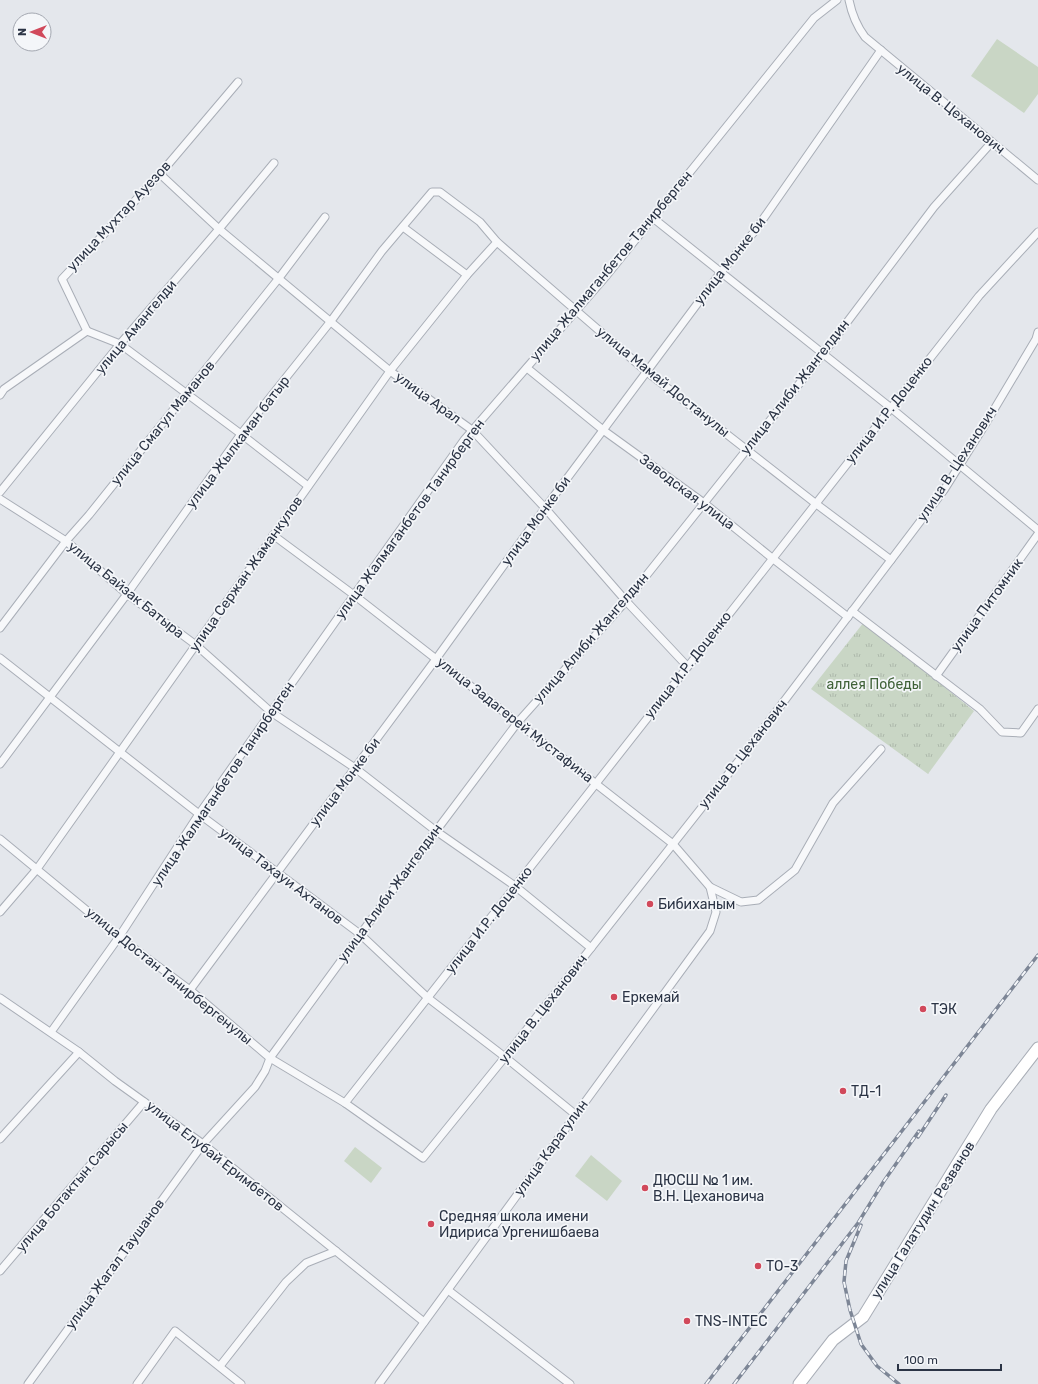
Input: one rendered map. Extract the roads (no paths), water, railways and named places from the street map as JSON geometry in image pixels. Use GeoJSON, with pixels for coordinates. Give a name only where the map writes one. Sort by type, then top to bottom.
{"type":"FeatureCollection","features":[{"type":"Feature","properties":{"kind":"street","name":"улица Жалмаганбетов Танирберген"},"geometry":{"type":"LineString","coordinates":[[51,1032],[119,937],[199,814],[464,440],[577,310],[814,18],[837,0]]}},
{"type":"Feature","properties":{"kind":"street","name":"улица В. Цеханович"},"geometry":{"type":"LineString","coordinates":[[849,0],[851,12],[856,25],[865,37],[1038,180]]}},
{"type":"Feature","properties":{"kind":"street","name":"улица Монке би"},"geometry":{"type":"LineString","coordinates":[[190,990],[646,372],[721,272],[754,232],[881,50]]}},
{"type":"Feature","properties":{"kind":"street","name":"улица Мухтар Ауезов"},"geometry":{"type":"LineString","coordinates":[[87,331],[62,279],[160,174],[238,82]]}},
{"type":"Feature","properties":{"kind":"street","name":"улица Алиби Жангелдин"},"geometry":{"type":"LineString","coordinates":[[203,1144],[255,1087],[265,1071],[270,1058],[436,831],[518,722],[626,601],[823,354],[934,207],[992,142]]}},
{"type":"Feature","properties":{"kind":"street","name":"улица Амангелди"},"geometry":{"type":"LineString","coordinates":[[0,492],[120,344],[274,163]]}},
{"type":"Feature","properties":{"kind":"street","name":"улица Арал"},"geometry":{"type":"LineString","coordinates":[[160,174],[219,229],[390,371],[472,430],[545,508],[626,601],[687,666]]}},
{"type":"Feature","properties":{"kind":"street","name":"улица Жылкаман батыр"},"geometry":{"type":"LineString","coordinates":[[0,764],[127,594],[242,434],[331,321],[382,251],[432,192],[440,192],[480,222],[497,242]]}},
{"type":"Feature","properties":{"kind":"street","name":"улица Смагул Маманов"},"geometry":{"type":"LineString","coordinates":[[0,628],[66,541],[94,509],[325,217]]}},
{"type":"Feature","properties":{"kind":"street"},"geometry":{"type":"LineString","coordinates":[[653,218],[891,408],[1038,530]]}},
{"type":"Feature","properties":{"kind":"street"},"geometry":{"type":"LineString","coordinates":[[402,227],[467,275]]}},
{"type":"Feature","properties":{"kind":"street","name":"улица И.Р. Доценко"},"geometry":{"type":"LineString","coordinates":[[345,1103],[978,296],[1038,232]]}},
{"type":"Feature","properties":{"kind":"street","name":"улица Мамай Достанулы"},"geometry":{"type":"LineString","coordinates":[[497,242],[577,310],[646,372],[891,560]]}},
{"type":"Feature","properties":{"kind":"street","name":"улица Сержан Жаманкулов"},"geometry":{"type":"LineString","coordinates":[[0,912],[37,869],[390,371],[467,275],[497,242]]}},
{"type":"Feature","properties":{"kind":"street"},"geometry":{"type":"LineString","coordinates":[[0,395],[4,389],[87,331],[120,344],[242,434],[308,486]]}},
{"type":"Feature","properties":{"kind":"street","name":"улица В. Цеханович"},"geometry":{"type":"LineString","coordinates":[[423,1158],[505,1057],[744,754],[944,490],[1032,346],[1038,332]]}},
{"type":"Feature","properties":{"kind":"street","name":"Заводская улица"},"geometry":{"type":"LineString","coordinates":[[527,368],[603,430],[704,503],[772,558],[936,676],[980,710],[1002,732],[1021,733],[1038,709]]}},
{"type":"Feature","properties":{"kind":"street","name":"улица Байзак Батыра"},"geometry":{"type":"LineString","coordinates":[[0,499],[66,541],[127,594],[196,645],[271,712],[355,768],[436,831],[515,886],[591,948]]}},
{"type":"Feature","properties":{"kind":"street","name":"улица Питомник"},"geometry":{"type":"LineString","coordinates":[[936,676],[1038,534]]}},
{"type":"Feature","properties":{"kind":"street","name":"улица Задагерей Мустафина"},"geometry":{"type":"LineString","coordinates":[[273,535],[354,594],[673,844],[710,887],[716,912],[710,931]]}},
{"type":"Feature","properties":{"kind":"street","name":"улица Тахауи Ахтанов"},"geometry":{"type":"LineString","coordinates":[[0,658],[199,814],[360,934],[428,998],[505,1057],[576,1115]]}},
{"type":"Feature","properties":{"kind":"street"},"geometry":{"type":"LineString","coordinates":[[710,887],[741,902],[758,900],[795,870],[833,803],[881,749]]}},
{"type":"Feature","properties":{"kind":"street","name":"улица Достан Танирбергенулы"},"geometry":{"type":"LineString","coordinates":[[0,839],[119,937],[190,990],[270,1058],[345,1103],[423,1158]]}},
{"type":"Feature","properties":{"kind":"street","name":"улица Карагулин"},"geometry":{"type":"LineString","coordinates":[[378,1384],[710,931]]}},
{"type":"Feature","properties":{"kind":"street","name":"улица Елубай Еримбетов"},"geometry":{"type":"LineString","coordinates":[[0,998],[80,1052],[115,1081],[203,1144],[424,1322]]}},
{"type":"Feature","properties":{"kind":"street","name":"улица Галатудин Резванов"},"geometry":{"type":"LineString","coordinates":[[799,1384],[834,1340],[863,1317],[991,1110],[1038,1048]]}},
{"type":"Feature","properties":{"kind":"street"},"geometry":{"type":"LineString","coordinates":[[0,1139],[80,1052]]}},
{"type":"Feature","properties":{"kind":"street","name":"улица Ботактын Сарысы"},"geometry":{"type":"LineString","coordinates":[[0,1271],[144,1102]]}},
{"type":"Feature","properties":{"kind":"street","name":"улица Жагал Таушанов"},"geometry":{"type":"LineString","coordinates":[[28,1384],[203,1144]]}},
{"type":"Feature","properties":{"kind":"street"},"geometry":{"type":"LineString","coordinates":[[220,1366],[286,1282],[306,1263],[336,1251]]}},
{"type":"Feature","properties":{"kind":"street"},"geometry":{"type":"LineString","coordinates":[[448,1290],[570,1384]]}},
{"type":"Feature","properties":{"kind":"street"},"geometry":{"type":"LineString","coordinates":[[137,1384],[175,1331],[241,1384]]}},
{"type":"Feature","properties":{"kind":"railway"},"geometry":{"type":"LineString","coordinates":[[706,1384],[1038,955]]}},
{"type":"Feature","properties":{"kind":"railway"},"geometry":{"type":"LineString","coordinates":[[918,1137],[946,1095]]}},
{"type":"Feature","properties":{"kind":"railway"},"geometry":{"type":"LineString","coordinates":[[734,1384],[858,1223],[884,1181],[919,1131]]}},
{"type":"Feature","properties":{"kind":"railway"},"geometry":{"type":"LineString","coordinates":[[861,1225],[846,1261],[844,1282],[850,1310],[861,1344],[877,1366],[899,1384]]}},
{"type":"Feature","properties":{"kind":"place","name":"Бибиханым"},"geometry":{"type":"Point","coordinates":[650,904]}},
{"type":"Feature","properties":{"kind":"place","name":"Еркемай"},"geometry":{"type":"Point","coordinates":[614,997]}},
{"type":"Feature","properties":{"kind":"place","name":"ТЭК"},"geometry":{"type":"Point","coordinates":[923,1009]}},
{"type":"Feature","properties":{"kind":"place","name":"ТД-1"},"geometry":{"type":"Point","coordinates":[843,1091]}},
{"type":"Feature","properties":{"kind":"place","name":"ДЮСШ № 1 им. В.Н. Цехановича"},"geometry":{"type":"Point","coordinates":[645,1188]}},
{"type":"Feature","properties":{"kind":"place","name":"Средняя школа имени Идириса Ургенишбаева"},"geometry":{"type":"Point","coordinates":[431,1224]}},
{"type":"Feature","properties":{"kind":"place","name":"ТО-3"},"geometry":{"type":"Point","coordinates":[758,1266]}},
{"type":"Feature","properties":{"kind":"place","name":"TNS-INTEC"},"geometry":{"type":"Point","coordinates":[687,1321]}},
{"type":"Feature","properties":{"kind":"park label","name":"аллея Победы"},"geometry":{"type":"Point","coordinates":[874,684]}}]}
